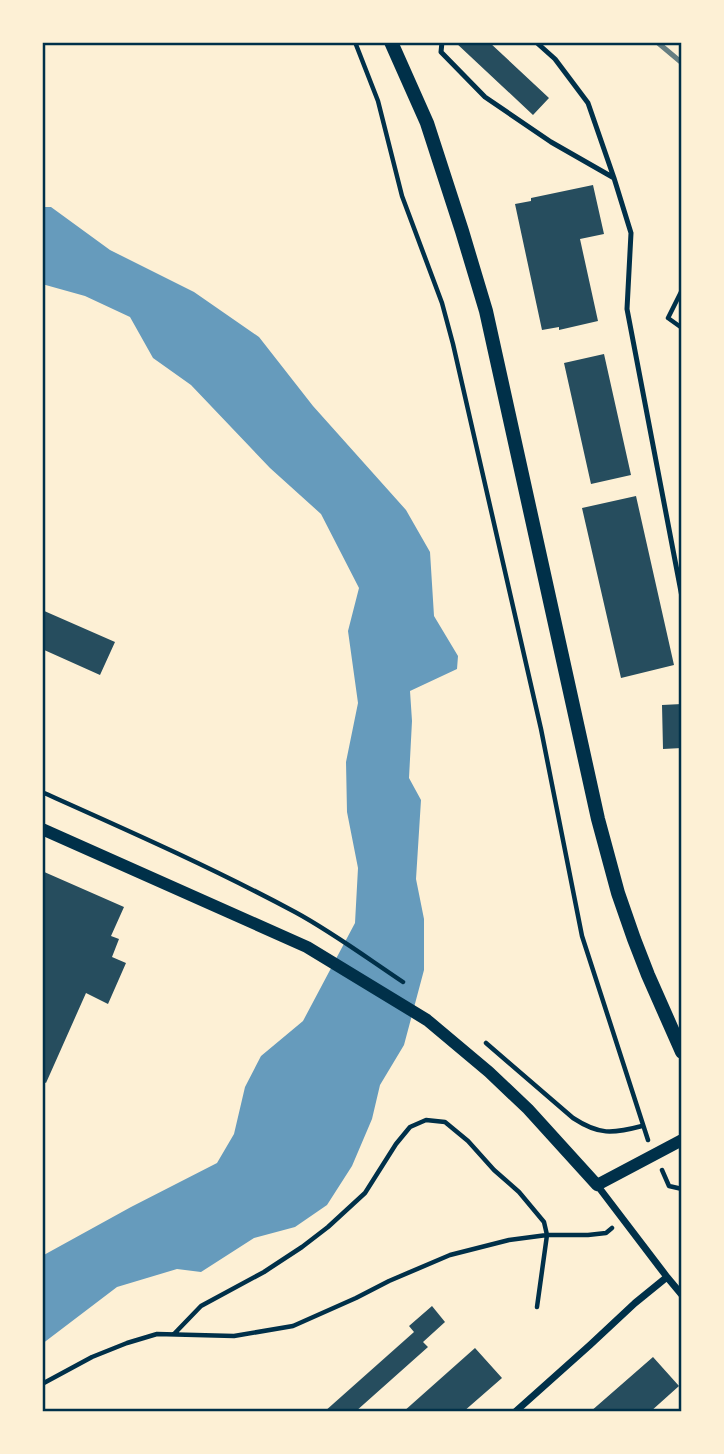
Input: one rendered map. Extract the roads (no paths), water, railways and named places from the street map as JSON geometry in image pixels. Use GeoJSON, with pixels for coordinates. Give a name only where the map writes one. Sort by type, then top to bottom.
{"type":"FeatureCollection","features":[{"type":"Feature","properties":{"kind":"main road"},"geometry":{"type":"LineString","coordinates":[[391,42],[427,123],[486,311],[597,819],[618,893],[648,975],[682,1052]]}},
{"type":"Feature","properties":{"kind":"street"},"geometry":{"type":"LineString","coordinates":[[42,829],[307,947],[427,1020],[528,1109],[597,1185],[682,1295]]}},
{"type":"Feature","properties":{"kind":"street"},"geometry":{"type":"LineString","coordinates":[[597,1185],[682,1140]]}},
{"type":"Feature","properties":{"kind":"street"},"geometry":{"type":"LineString","coordinates":[[515,1412],[667,1277]]}},
{"type":"Feature","properties":{"kind":"lane"},"geometry":{"type":"LineString","coordinates":[[442,42],[441,52],[485,97],[551,142],[614,178]]}},
{"type":"Feature","properties":{"kind":"lane"},"geometry":{"type":"LineString","coordinates":[[536,42],[555,59],[588,103],[631,233],[627,309],[682,597]]}},
{"type":"Feature","properties":{"kind":"water"},"geometry":{"type":"Polygon","coordinates":[[[42,207],[51,207],[110,250],[194,292],[259,337],[313,406],[406,510],[430,552],[434,616],[458,656],[457,669],[410,691],[412,721],[409,778],[421,800],[416,879],[424,919],[424,970],[404,1045],[380,1085],[372,1119],[352,1166],[327,1205],[295,1227],[254,1238],[201,1272],[177,1269],[117,1287],[42,1344],[42,1256],[217,1163],[234,1134],[245,1087],[261,1056],[303,1021],[355,923],[358,868],[347,812],[346,762],[358,703],[348,631],[359,588],[321,514],[270,468],[191,385],[153,358],[130,317],[85,296],[42,284],[42,207]]]}},
{"type":"Feature","properties":{"kind":"railway"},"geometry":{"type":"LineString","coordinates":[[657,42],[682,63]]}}]}
